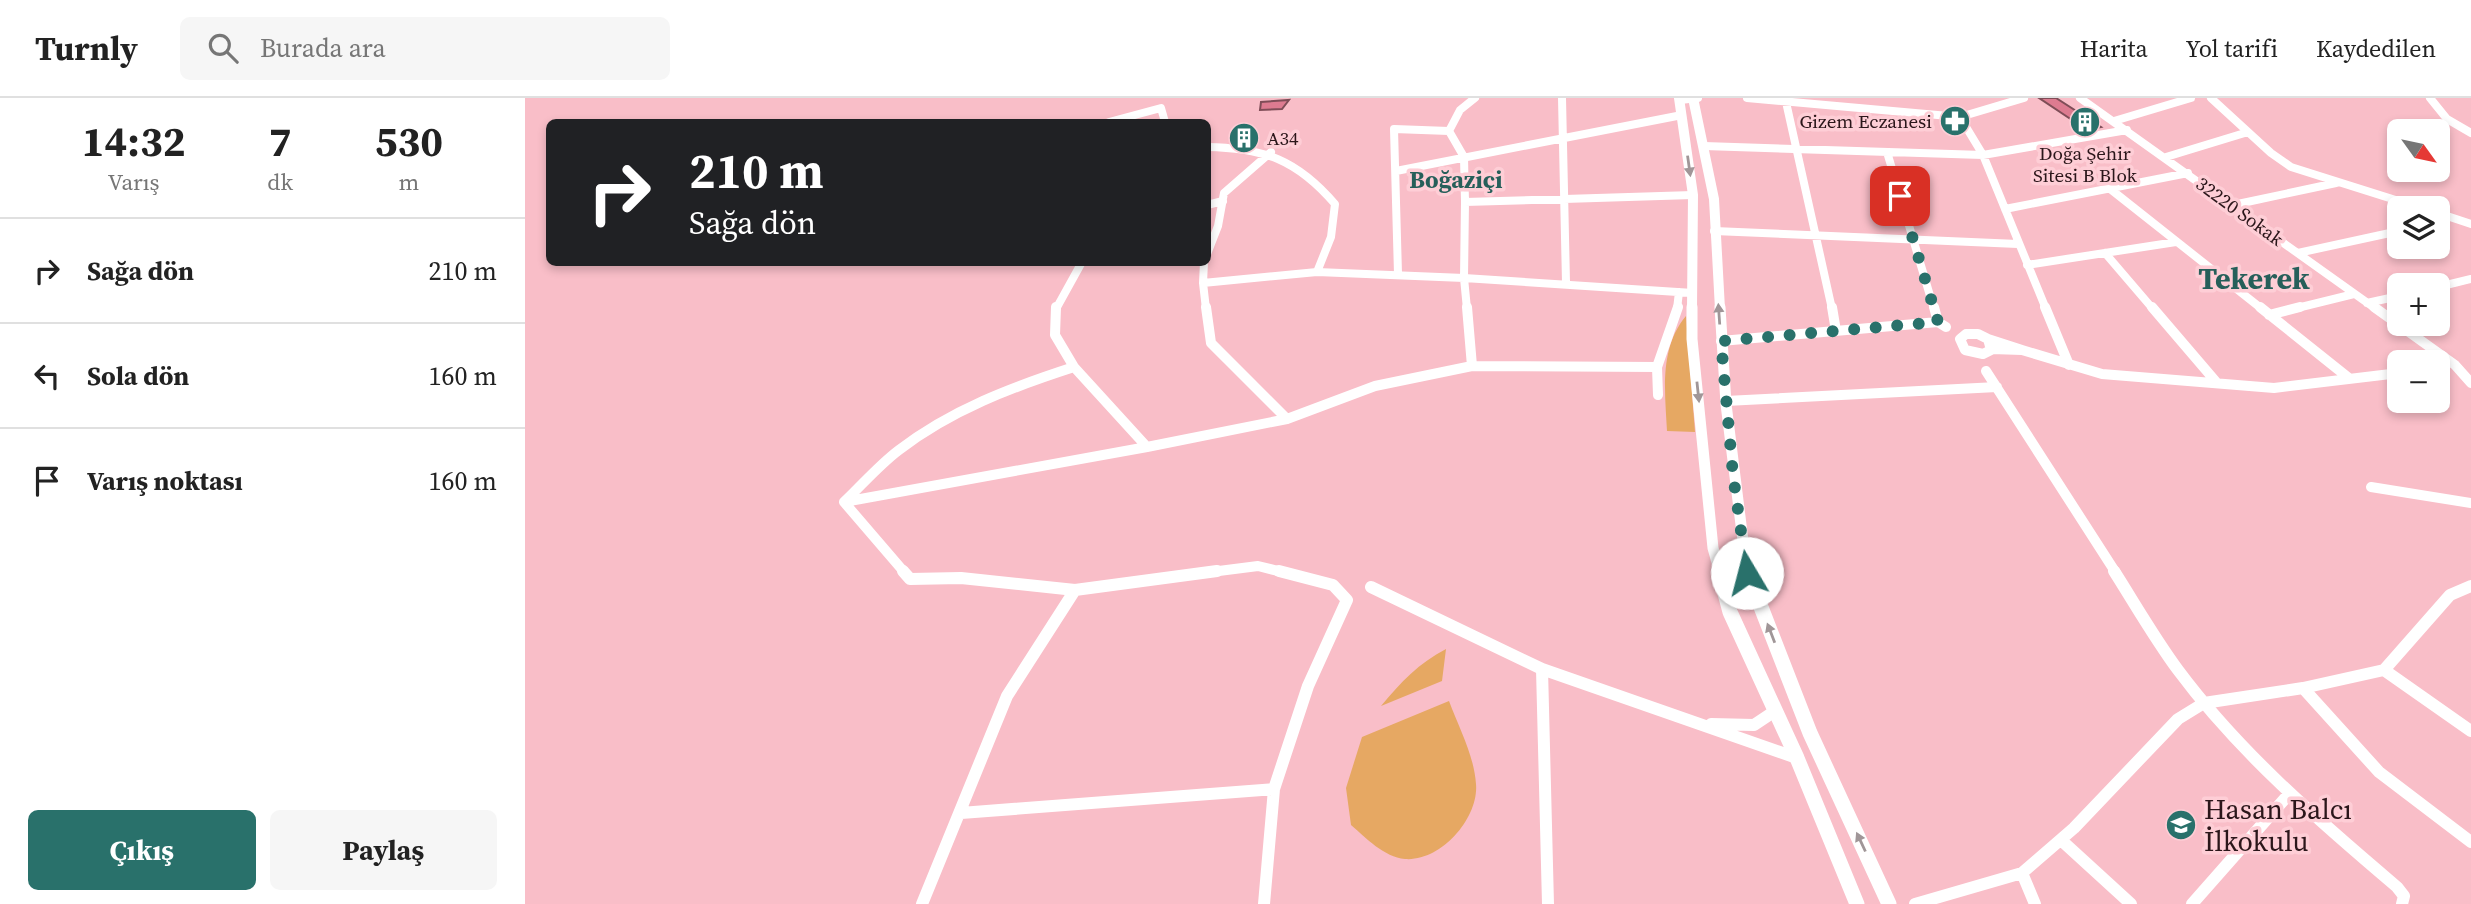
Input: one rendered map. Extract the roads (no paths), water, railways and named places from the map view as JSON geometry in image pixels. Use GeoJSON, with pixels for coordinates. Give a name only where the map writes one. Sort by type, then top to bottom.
{"type":"FeatureCollection","features":[{"type":"Feature","properties":{"kind":"main road"},"geometry":{"type":"LineString","coordinates":[[1679,99],[1693,195],[1692,339],[1713,548],[1730,612],[1797,758],[1857,904]]}},
{"type":"Feature","properties":{"kind":"main road"},"geometry":{"type":"LineString","coordinates":[[1695,99],[1714,199],[1726,401],[1747,573],[1810,733],[1889,904]]}},
{"type":"Feature","properties":{"kind":"street"},"geometry":{"type":"LineString","coordinates":[[1449,131],[1460,110],[1475,98]]}},
{"type":"Feature","properties":{"kind":"street"},"geometry":{"type":"LineString","coordinates":[[1562,98],[1566,283]]}},
{"type":"Feature","properties":{"kind":"street"},"geometry":{"type":"LineString","coordinates":[[1747,98],[1960,117],[2024,98]]}},
{"type":"Feature","properties":{"kind":"street"},"geometry":{"type":"LineString","coordinates":[[1857,98],[1870,109]]}},
{"type":"Feature","properties":{"kind":"street","name":"32220 Sokak"},"geometry":{"type":"LineString","coordinates":[[2080,98],[2233,205],[2455,365],[2469,378]]}},
{"type":"Feature","properties":{"kind":"street"},"geometry":{"type":"LineString","coordinates":[[2113,121],[2191,98]]}},
{"type":"Feature","properties":{"kind":"street"},"geometry":{"type":"LineString","coordinates":[[2211,98],[2270,153],[2291,167],[2387,198]]}},
{"type":"Feature","properties":{"kind":"street"},"geometry":{"type":"LineString","coordinates":[[2430,98],[2437,113],[2450,124],[2471,133]]}},
{"type":"Feature","properties":{"kind":"street"},"geometry":{"type":"LineString","coordinates":[[1679,99],[1695,99]]}},
{"type":"Feature","properties":{"kind":"street"},"geometry":{"type":"LineString","coordinates":[[1786,102],[1818,236],[1836,331]]}},
{"type":"Feature","properties":{"kind":"street"},"geometry":{"type":"LineString","coordinates":[[1120,119],[1161,108],[1164,119]]}},
{"type":"Feature","properties":{"kind":"street"},"geometry":{"type":"LineString","coordinates":[[1396,171],[1682,114]]}},
{"type":"Feature","properties":{"kind":"street"},"geometry":{"type":"LineString","coordinates":[[1960,117],[1983,155],[2069,365]]}},
{"type":"Feature","properties":{"kind":"street"},"geometry":{"type":"LineString","coordinates":[[1398,274],[1394,129],[1449,131]]}},
{"type":"Feature","properties":{"kind":"street"},"geometry":{"type":"LineString","coordinates":[[1704,146],[1983,155],[2127,130]]}},
{"type":"Feature","properties":{"kind":"street"},"geometry":{"type":"LineString","coordinates":[[1449,131],[1464,157],[1464,278],[1472,366]]}},
{"type":"Feature","properties":{"kind":"street"},"geometry":{"type":"LineString","coordinates":[[2166,157],[2248,132]]}},
{"type":"Feature","properties":{"kind":"street"},"geometry":{"type":"LineString","coordinates":[[1211,147],[1271,152],[1319,184],[1335,204],[1331,237],[1317,272]]}},
{"type":"Feature","properties":{"kind":"street"},"geometry":{"type":"LineString","coordinates":[[1211,244],[1218,226],[1224,193],[1271,152]]}},
{"type":"Feature","properties":{"kind":"street"},"geometry":{"type":"LineString","coordinates":[[1887,152],[1942,325],[1986,371],[1997,387],[2177,669],[2204,703],[2289,794],[2397,887],[2404,896],[2402,904]]}},
{"type":"Feature","properties":{"kind":"street"},"geometry":{"type":"LineString","coordinates":[[2005,209],[2188,173]]}},
{"type":"Feature","properties":{"kind":"street"},"geometry":{"type":"LineString","coordinates":[[2233,205],[2336,183]]}},
{"type":"Feature","properties":{"kind":"street"},"geometry":{"type":"LineString","coordinates":[[2109,188],[2350,379]]}},
{"type":"Feature","properties":{"kind":"street"},"geometry":{"type":"LineString","coordinates":[[1465,201],[1693,195]]}},
{"type":"Feature","properties":{"kind":"street"},"geometry":{"type":"LineString","coordinates":[[1211,204],[1223,201]]}},
{"type":"Feature","properties":{"kind":"street"},"geometry":{"type":"LineString","coordinates":[[2450,219],[2471,224]]}},
{"type":"Feature","properties":{"kind":"street"},"geometry":{"type":"LineString","coordinates":[[1714,231],[2018,244]]}},
{"type":"Feature","properties":{"kind":"street"},"geometry":{"type":"LineString","coordinates":[[2298,253],[2387,234]]}},
{"type":"Feature","properties":{"kind":"street"},"geometry":{"type":"LineString","coordinates":[[2027,265],[2176,242]]}},
{"type":"Feature","properties":{"kind":"street"},"geometry":{"type":"LineString","coordinates":[[2105,253],[2217,383]]}},
{"type":"Feature","properties":{"kind":"street"},"geometry":{"type":"LineString","coordinates":[[1080,266],[1056,305],[1055,335],[1073,367],[1147,447]]}},
{"type":"Feature","properties":{"kind":"street"},"geometry":{"type":"LineString","coordinates":[[1204,266],[1203,283],[1212,342],[1287,419]]}},
{"type":"Feature","properties":{"kind":"street"},"geometry":{"type":"LineString","coordinates":[[1203,283],[1317,272],[1566,283],[1693,293]]}},
{"type":"Feature","properties":{"kind":"street"},"geometry":{"type":"LineString","coordinates":[[2450,284],[2471,279]]}},
{"type":"Feature","properties":{"kind":"street"},"geometry":{"type":"LineString","coordinates":[[1658,396],[1657,367],[1677,314],[1679,292]]}},
{"type":"Feature","properties":{"kind":"street"},"geometry":{"type":"LineString","coordinates":[[2269,315],[2354,294]]}},
{"type":"Feature","properties":{"kind":"street"},"geometry":{"type":"LineString","coordinates":[[2367,303],[2387,299]]}},
{"type":"Feature","properties":{"kind":"street"},"geometry":{"type":"LineString","coordinates":[[1721,341],[1942,325],[1972,333],[1988,347]]}},
{"type":"Feature","properties":{"kind":"street"},"geometry":{"type":"LineString","coordinates":[[1959,341],[1962,336],[1972,333]]}},
{"type":"Feature","properties":{"kind":"street"},"geometry":{"type":"LineString","coordinates":[[1986,371],[1988,347]]}},
{"type":"Feature","properties":{"kind":"street"},"geometry":{"type":"LineString","coordinates":[[1967,351],[1988,347],[2022,350],[2102,374],[2274,388],[2387,374]]}},
{"type":"Feature","properties":{"kind":"street"},"geometry":{"type":"LineString","coordinates":[[2450,366],[2455,365]]}},
{"type":"Feature","properties":{"kind":"street"},"geometry":{"type":"LineString","coordinates":[[845,502],[1287,419],[1375,386],[1472,366],[1657,367]]}},
{"type":"Feature","properties":{"kind":"street"},"geometry":{"type":"LineString","coordinates":[[845,502],[898,451],[964,408],[1013,386],[1073,367]]}},
{"type":"Feature","properties":{"kind":"street"},"geometry":{"type":"LineString","coordinates":[[1726,401],[1997,387]]}},
{"type":"Feature","properties":{"kind":"street"},"geometry":{"type":"LineString","coordinates":[[2371,487],[2471,503]]}},
{"type":"Feature","properties":{"kind":"street"},"geometry":{"type":"LineString","coordinates":[[845,502],[910,579],[961,578],[1075,590],[1258,566],[1333,585],[1347,600],[1308,686],[1274,789],[1263,904]]}},
{"type":"Feature","properties":{"kind":"street"},"geometry":{"type":"LineString","coordinates":[[1915,904],[2022,873],[2061,840],[2178,719],[2204,703],[2303,688],[2384,670],[2450,595],[2471,586]]}},
{"type":"Feature","properties":{"kind":"street"},"geometry":{"type":"LineString","coordinates":[[1371,587],[1542,669],[1797,758]]}},
{"type":"Feature","properties":{"kind":"street"},"geometry":{"type":"LineString","coordinates":[[922,904],[1007,696],[1075,590]]}},
{"type":"Feature","properties":{"kind":"street"},"geometry":{"type":"LineString","coordinates":[[1542,669],[1548,904]]}},
{"type":"Feature","properties":{"kind":"street"},"geometry":{"type":"LineString","coordinates":[[2384,670],[2471,731]]}},
{"type":"Feature","properties":{"kind":"street"},"geometry":{"type":"LineString","coordinates":[[2303,688],[2379,772],[2471,842]]}},
{"type":"Feature","properties":{"kind":"street"},"geometry":{"type":"LineString","coordinates":[[1681,719],[1750,727],[1766,722],[1775,711]]}},
{"type":"Feature","properties":{"kind":"street"},"geometry":{"type":"LineString","coordinates":[[961,813],[1274,789]]}},
{"type":"Feature","properties":{"kind":"street"},"geometry":{"type":"LineString","coordinates":[[2192,904],[2289,794]]}},
{"type":"Feature","properties":{"kind":"street"},"geometry":{"type":"LineString","coordinates":[[2061,840],[2131,904]]}},
{"type":"Feature","properties":{"kind":"street"},"geometry":{"type":"LineString","coordinates":[[2022,873],[2035,904]]}},
{"type":"Feature","properties":{"kind":"place","name":"Gizem Eczanesi"},"geometry":{"type":"Point","coordinates":[1955,121]}},
{"type":"Feature","properties":{"kind":"place","name":"Doğa Şehir Sitesi B Blok"},"geometry":{"type":"Point","coordinates":[2085,122]}},
{"type":"Feature","properties":{"kind":"place","name":"A34"},"geometry":{"type":"Point","coordinates":[1244,138]}},
{"type":"Feature","properties":{"kind":"place","name":"Hasan Balcı İlkokulu"},"geometry":{"type":"Point","coordinates":[2181,825]}},
{"type":"Feature","properties":{"kind":"district","name":"Boğaziçi"},"geometry":{"type":"Point","coordinates":[1456,180]}},
{"type":"Feature","properties":{"kind":"district","name":"Tekerek"},"geometry":{"type":"Point","coordinates":[2254,279]}}]}
